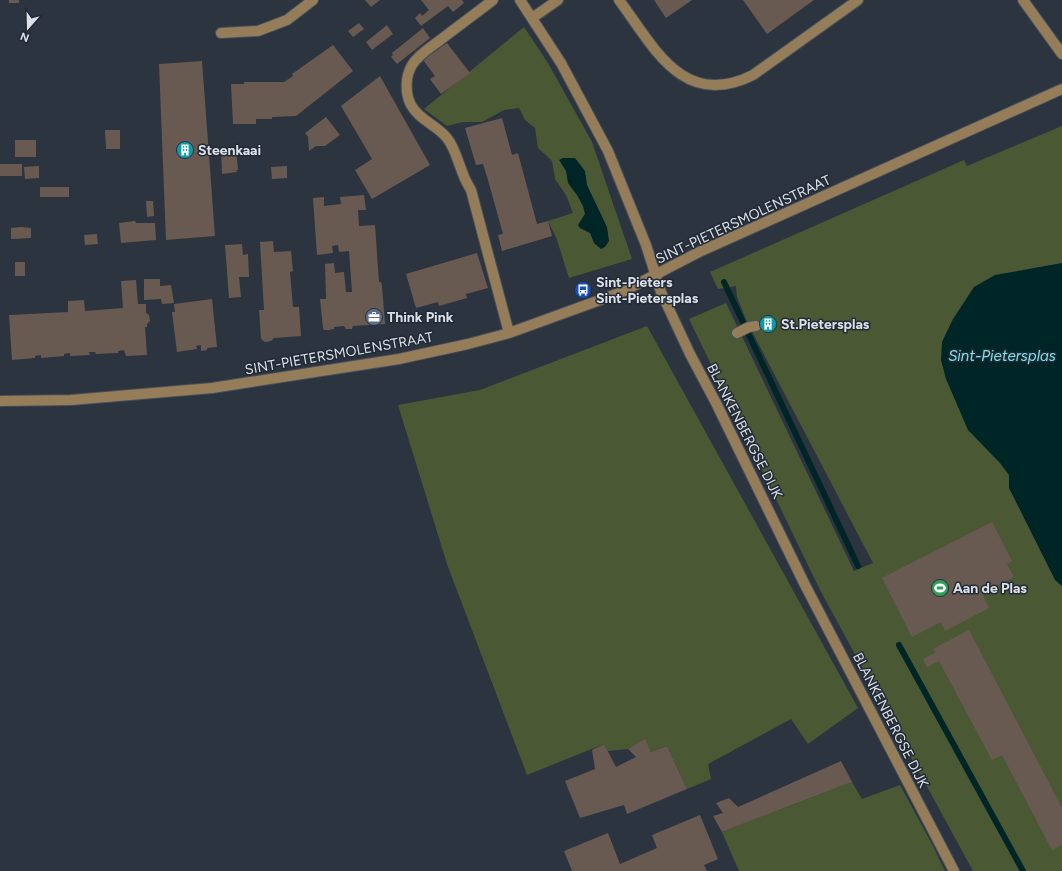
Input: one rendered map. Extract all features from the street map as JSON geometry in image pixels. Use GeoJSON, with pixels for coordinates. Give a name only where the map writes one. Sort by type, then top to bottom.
{"type":"FeatureCollection","features":[{"type":"Feature","properties":{"kind":"street"},"geometry":{"type":"LineString","coordinates":[[221,33],[258,31],[287,20],[313,0]]}},
{"type":"Feature","properties":{"kind":"street"},"geometry":{"type":"LineString","coordinates":[[493,0],[424,52],[413,63],[408,73],[406,83],[408,96],[412,107],[420,116],[438,129],[447,138],[455,151],[471,190],[509,333]]}},
{"type":"Feature","properties":{"kind":"street","name":"BLANKENBERGSE DIJK"},"geometry":{"type":"LineString","coordinates":[[520,0],[561,63],[608,151],[646,245],[661,292],[690,354],[716,402],[802,578],[954,871]]}},
{"type":"Feature","properties":{"kind":"street"},"geometry":{"type":"LineString","coordinates":[[532,18],[558,0]]}},
{"type":"Feature","properties":{"kind":"street"},"geometry":{"type":"LineString","coordinates":[[620,0],[660,56],[670,67],[681,75],[694,81],[719,85],[737,82],[753,75],[858,0]]}},
{"type":"Feature","properties":{"kind":"street"},"geometry":{"type":"LineString","coordinates":[[1023,0],[1062,54]]}},
{"type":"Feature","properties":{"kind":"street","name":"SINT-PIETERSMOLENSTRAAT"},"geometry":{"type":"LineString","coordinates":[[0,401],[71,400],[212,388],[399,359],[468,344],[509,333],[622,292],[699,252],[1062,89]]}},
{"type":"Feature","properties":{"kind":"street"},"geometry":{"type":"LineString","coordinates":[[738,333],[753,327]]}},
{"type":"Feature","properties":{"kind":"green space"},"geometry":{"type":"Polygon","coordinates":[[[524,27],[548,63],[592,142],[632,259],[569,278],[556,237],[548,221],[573,213],[566,195],[555,179],[552,161],[538,148],[535,128],[525,120],[519,108],[504,110],[482,122],[463,122],[447,126],[424,109],[524,27]]]}},
{"type":"Feature","properties":{"kind":"green space"},"geometry":{"type":"Polygon","coordinates":[[[1062,126],[1062,871],[973,871],[820,590],[689,319],[726,303],[854,571],[873,563],[747,322],[737,297],[736,286],[718,289],[710,272],[964,160],[967,166],[1062,126]]]}},
{"type":"Feature","properties":{"kind":"green space"},"geometry":{"type":"Polygon","coordinates":[[[647,326],[858,708],[808,744],[791,719],[708,764],[711,779],[687,789],[667,746],[651,752],[645,740],[628,749],[608,751],[604,744],[527,775],[447,564],[398,405],[480,390],[647,326]]]}},
{"type":"Feature","properties":{"kind":"green space"},"geometry":{"type":"Polygon","coordinates":[[[852,782],[862,799],[900,785],[945,871],[739,871],[722,832],[852,782]]]}},
{"type":"Feature","properties":{"kind":"water"},"geometry":{"type":"Polygon","coordinates":[[[563,158],[575,158],[585,171],[587,185],[607,227],[609,241],[605,247],[601,249],[594,243],[590,233],[580,228],[578,225],[585,214],[583,206],[577,195],[568,183],[566,171],[559,160],[563,158]]]}},
{"type":"Feature","properties":{"kind":"water","name":"Sint-Pietersplas"},"geometry":{"type":"Polygon","coordinates":[[[1062,263],[1062,586],[1055,580],[1009,488],[1009,475],[1000,463],[968,430],[946,379],[941,360],[942,342],[953,319],[974,287],[995,275],[1062,263]]]}},
{"type":"Feature","properties":{"kind":"building"},"geometry":{"type":"Polygon","coordinates":[[[9,0],[19,0],[19,3],[9,3],[9,0]]]}},
{"type":"Feature","properties":{"kind":"building"},"geometry":{"type":"Polygon","coordinates":[[[365,0],[380,0],[371,7],[365,0]]]}},
{"type":"Feature","properties":{"kind":"building"},"geometry":{"type":"Polygon","coordinates":[[[421,0],[462,0],[464,3],[453,12],[448,6],[421,26],[415,18],[420,13],[422,16],[429,10],[421,0]]]}},
{"type":"Feature","properties":{"kind":"building"},"geometry":{"type":"Polygon","coordinates":[[[654,0],[692,0],[666,18],[654,0]]]}},
{"type":"Feature","properties":{"kind":"building"},"geometry":{"type":"Polygon","coordinates":[[[743,0],[814,0],[767,34],[743,0]]]}},
{"type":"Feature","properties":{"kind":"building"},"geometry":{"type":"Polygon","coordinates":[[[359,23],[364,29],[353,37],[348,31],[359,23]]]}},
{"type":"Feature","properties":{"kind":"building"},"geometry":{"type":"Polygon","coordinates":[[[387,25],[393,34],[372,50],[366,42],[387,25]]]}},
{"type":"Feature","properties":{"kind":"building"},"geometry":{"type":"Polygon","coordinates":[[[423,28],[430,38],[397,64],[391,57],[393,55],[392,53],[423,28]]]}},
{"type":"Feature","properties":{"kind":"building"},"geometry":{"type":"Polygon","coordinates":[[[447,43],[470,73],[441,94],[430,79],[435,76],[423,60],[447,43]]]}},
{"type":"Feature","properties":{"kind":"building"},"geometry":{"type":"Polygon","coordinates":[[[333,45],[353,71],[296,116],[256,119],[256,124],[233,124],[231,84],[244,84],[244,82],[284,82],[293,76],[292,74],[333,45]]]}},
{"type":"Feature","properties":{"kind":"building","name":"Steenkaai"},"geometry":{"type":"Polygon","coordinates":[[[202,61],[215,236],[166,240],[159,64],[202,61]]]}},
{"type":"Feature","properties":{"kind":"building"},"geometry":{"type":"Polygon","coordinates":[[[380,76],[430,165],[372,199],[355,170],[372,159],[341,106],[380,76]]]}},
{"type":"Feature","properties":{"kind":"building"},"geometry":{"type":"Polygon","coordinates":[[[326,117],[340,135],[325,146],[316,146],[309,151],[308,137],[305,133],[326,117]]]}},
{"type":"Feature","properties":{"kind":"building"},"geometry":{"type":"Polygon","coordinates":[[[502,118],[512,155],[518,153],[537,224],[548,221],[552,236],[502,251],[498,235],[503,234],[488,180],[483,164],[476,165],[465,128],[502,118]]]}},
{"type":"Feature","properties":{"kind":"building"},"geometry":{"type":"Polygon","coordinates":[[[105,130],[120,130],[120,149],[106,149],[105,130]]]}},
{"type":"Feature","properties":{"kind":"building"},"geometry":{"type":"Polygon","coordinates":[[[15,140],[36,140],[36,157],[15,157],[15,140]]]}},
{"type":"Feature","properties":{"kind":"building"},"geometry":{"type":"Polygon","coordinates":[[[236,148],[237,172],[222,174],[221,149],[236,148]]]}},
{"type":"Feature","properties":{"kind":"building"},"geometry":{"type":"Polygon","coordinates":[[[0,164],[22,164],[22,176],[0,176],[0,164]]]}},
{"type":"Feature","properties":{"kind":"building"},"geometry":{"type":"Polygon","coordinates":[[[39,166],[39,178],[25,179],[24,167],[39,166]]]}},
{"type":"Feature","properties":{"kind":"building"},"geometry":{"type":"Polygon","coordinates":[[[287,166],[287,178],[272,179],[271,167],[287,166]]]}},
{"type":"Feature","properties":{"kind":"building"},"geometry":{"type":"Polygon","coordinates":[[[40,187],[69,187],[69,197],[40,197],[40,187]]]}},
{"type":"Feature","properties":{"kind":"building"},"geometry":{"type":"Polygon","coordinates":[[[364,195],[366,210],[358,210],[359,226],[375,225],[379,282],[381,282],[382,286],[385,324],[353,326],[352,329],[346,329],[344,326],[324,330],[320,299],[326,299],[325,264],[334,263],[335,273],[344,272],[346,292],[352,292],[349,251],[339,252],[338,245],[332,246],[333,253],[317,255],[313,198],[324,197],[324,206],[341,204],[340,197],[364,195]]]}},
{"type":"Feature","properties":{"kind":"building"},"geometry":{"type":"Polygon","coordinates":[[[146,201],[153,201],[154,216],[147,217],[146,201]]]}},
{"type":"Feature","properties":{"kind":"building"},"geometry":{"type":"Polygon","coordinates":[[[135,221],[136,223],[155,223],[156,240],[121,243],[119,223],[135,221]]]}},
{"type":"Feature","properties":{"kind":"building"},"geometry":{"type":"Polygon","coordinates":[[[11,228],[31,228],[31,238],[11,239],[11,228]]]}},
{"type":"Feature","properties":{"kind":"building"},"geometry":{"type":"Polygon","coordinates":[[[97,234],[98,244],[85,245],[84,235],[97,234]]]}},
{"type":"Feature","properties":{"kind":"building"},"geometry":{"type":"Polygon","coordinates":[[[273,241],[274,252],[291,251],[293,271],[290,272],[293,307],[299,307],[301,336],[274,338],[271,341],[265,342],[261,339],[259,310],[264,310],[260,242],[273,241]]]}},
{"type":"Feature","properties":{"kind":"building"},"geometry":{"type":"Polygon","coordinates":[[[242,244],[243,255],[248,254],[249,277],[239,277],[241,297],[229,298],[225,245],[242,244]]]}},
{"type":"Feature","properties":{"kind":"building"},"geometry":{"type":"Polygon","coordinates":[[[477,253],[488,288],[466,294],[467,298],[439,306],[438,302],[416,308],[406,274],[477,253]]]}},
{"type":"Feature","properties":{"kind":"building"},"geometry":{"type":"Polygon","coordinates":[[[15,262],[25,262],[25,276],[15,276],[15,262]]]}},
{"type":"Feature","properties":{"kind":"building"},"geometry":{"type":"Polygon","coordinates":[[[144,279],[160,279],[160,286],[171,285],[174,303],[162,304],[161,299],[144,300],[144,279]]]}},
{"type":"Feature","properties":{"kind":"building"},"geometry":{"type":"Polygon","coordinates":[[[136,280],[138,304],[146,304],[146,313],[149,315],[150,321],[147,324],[147,327],[145,327],[147,355],[126,356],[124,350],[118,351],[118,353],[96,354],[95,352],[89,352],[90,355],[70,356],[70,353],[64,354],[64,356],[41,358],[41,355],[35,356],[35,358],[12,360],[9,315],[68,312],[68,301],[84,300],[85,311],[123,308],[121,281],[136,280]]]}},
{"type":"Feature","properties":{"kind":"building"},"geometry":{"type":"Polygon","coordinates":[[[212,299],[217,347],[207,348],[207,350],[201,351],[201,345],[196,346],[197,349],[177,352],[172,312],[175,312],[174,304],[212,299]]]}},
{"type":"Feature","properties":{"kind":"building","name":"St.Pietersplas"},"geometry":{"type":"Polygon","coordinates":[[[773,316],[778,324],[763,333],[758,324],[773,316]]]}},
{"type":"Feature","properties":{"kind":"building"},"geometry":{"type":"Polygon","coordinates":[[[992,522],[1012,561],[1007,564],[1014,577],[982,593],[989,608],[945,631],[941,622],[912,637],[882,578],[992,522]]]}},
{"type":"Feature","properties":{"kind":"building"},"geometry":{"type":"Polygon","coordinates":[[[969,630],[1062,808],[1062,845],[1052,850],[1002,755],[992,760],[939,661],[927,667],[923,659],[935,653],[933,649],[969,630]]]}},
{"type":"Feature","properties":{"kind":"building"},"geometry":{"type":"Polygon","coordinates":[[[645,739],[651,752],[667,746],[687,789],[627,814],[624,805],[580,818],[565,781],[595,769],[592,750],[604,744],[616,767],[636,757],[628,749],[645,739]]]}},
{"type":"Feature","properties":{"kind":"building"},"geometry":{"type":"Polygon","coordinates":[[[841,761],[852,782],[722,832],[713,816],[723,813],[716,803],[729,798],[738,807],[841,761]]]}},
{"type":"Feature","properties":{"kind":"building"},"geometry":{"type":"Polygon","coordinates":[[[700,815],[718,859],[704,865],[707,871],[572,871],[564,851],[608,833],[620,864],[657,848],[652,835],[700,815]]]}},
{"type":"Feature","properties":{"kind":"waterway"},"geometry":{"type":"LineString","coordinates":[[724,282],[858,566]]}},
{"type":"Feature","properties":{"kind":"waterway"},"geometry":{"type":"LineString","coordinates":[[899,645],[1023,871]]}},
{"type":"Feature","properties":{"kind":"place","name":"Steenkaai"},"geometry":{"type":"Point","coordinates":[185,150]}},
{"type":"Feature","properties":{"kind":"place","name":"Sint-Pieters Sint-Pietersplas"},"geometry":{"type":"Point","coordinates":[583,290]}},
{"type":"Feature","properties":{"kind":"place","name":"Think Pink"},"geometry":{"type":"Point","coordinates":[374,317]}},
{"type":"Feature","properties":{"kind":"place","name":"St.Pietersplas"},"geometry":{"type":"Point","coordinates":[768,324]}},
{"type":"Feature","properties":{"kind":"place","name":"Aan de Plas"},"geometry":{"type":"Point","coordinates":[940,588]}}]}
